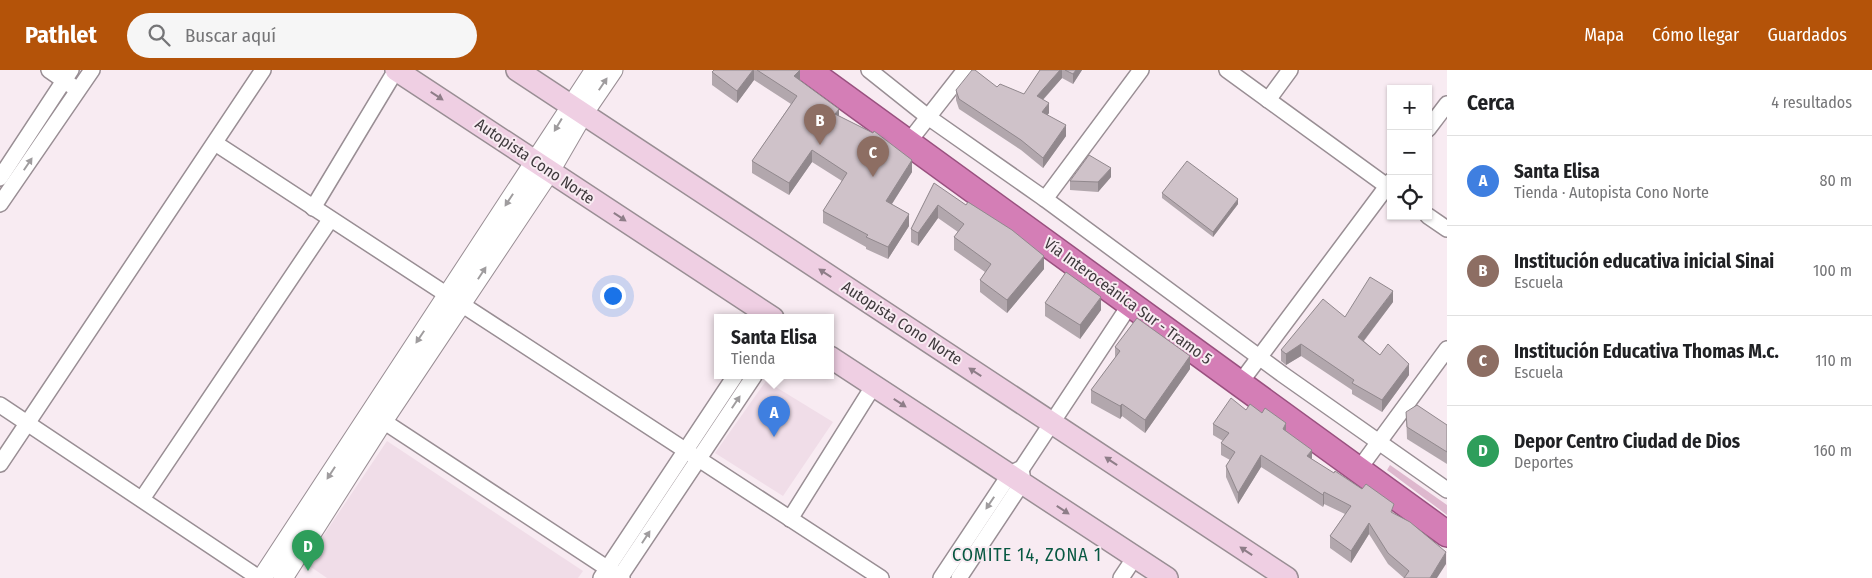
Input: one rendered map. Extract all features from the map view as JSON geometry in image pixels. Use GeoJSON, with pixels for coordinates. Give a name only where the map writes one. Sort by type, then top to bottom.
{"type":"FeatureCollection","features":[{"type":"Feature","properties":{"kind":"highway","name":"Vía Interoceánica Sur - Tramo 5"},"geometry":{"type":"LineString","coordinates":[[808,70],[907,144],[1131,303],[1447,534]]}},
{"type":"Feature","properties":{"kind":"main road","name":"Autopista Cono Norte"},"geometry":{"type":"LineString","coordinates":[[396,70],[767,314]]}},
{"type":"Feature","properties":{"kind":"main road","name":"Autopista Cono Norte"},"geometry":{"type":"LineString","coordinates":[[516,70],[1287,578]]}},
{"type":"Feature","properties":{"kind":"main road"},"geometry":{"type":"LineString","coordinates":[[834,359],[1018,475],[1167,578]]}},
{"type":"Feature","properties":{"kind":"street"},"geometry":{"type":"LineString","coordinates":[[49,70],[68,75],[79,90]]}},
{"type":"Feature","properties":{"kind":"street"},"geometry":{"type":"LineString","coordinates":[[0,204],[92,70]]}},
{"type":"Feature","properties":{"kind":"street"},"geometry":{"type":"LineString","coordinates":[[0,464],[263,70]]}},
{"type":"Feature","properties":{"kind":"street"},"geometry":{"type":"LineString","coordinates":[[313,208],[396,70]]}},
{"type":"Feature","properties":{"kind":"street"},"geometry":{"type":"LineString","coordinates":[[0,405],[261,578],[377,417],[455,300],[533,194],[544,166],[577,109],[595,70]]}},
{"type":"Feature","properties":{"kind":"street"},"geometry":{"type":"LineString","coordinates":[[577,109],[613,70]]}},
{"type":"Feature","properties":{"kind":"street"},"geometry":{"type":"LineString","coordinates":[[869,70],[928,118],[1045,199],[1260,358],[1447,490]]}},
{"type":"Feature","properties":{"kind":"street"},"geometry":{"type":"LineString","coordinates":[[907,144],[965,70]]}},
{"type":"Feature","properties":{"kind":"street"},"geometry":{"type":"LineString","coordinates":[[1045,199],[1141,70]]}},
{"type":"Feature","properties":{"kind":"street"},"geometry":{"type":"LineString","coordinates":[[1227,70],[1387,184]]}},
{"type":"Feature","properties":{"kind":"street"},"geometry":{"type":"LineString","coordinates":[[1268,100],[1290,70]]}},
{"type":"Feature","properties":{"kind":"street"},"geometry":{"type":"LineString","coordinates":[[0,178],[68,75]]}},
{"type":"Feature","properties":{"kind":"street"},"geometry":{"type":"LineString","coordinates":[[1432,125],[1447,104]]}},
{"type":"Feature","properties":{"kind":"street"},"geometry":{"type":"LineString","coordinates":[[215,143],[330,220],[686,449],[881,578]]}},
{"type":"Feature","properties":{"kind":"street"},"geometry":{"type":"LineString","coordinates":[[1240,383],[1387,190]]}},
{"type":"Feature","properties":{"kind":"street"},"geometry":{"type":"LineString","coordinates":[[1432,219],[1447,229]]}},
{"type":"Feature","properties":{"kind":"street"},"geometry":{"type":"LineString","coordinates":[[142,499],[330,220]]}},
{"type":"Feature","properties":{"kind":"street"},"geometry":{"type":"LineString","coordinates":[[959,578],[1018,475],[1131,303]]}},
{"type":"Feature","properties":{"kind":"street"},"geometry":{"type":"LineString","coordinates":[[1359,470],[1447,349]]}},
{"type":"Feature","properties":{"kind":"street"},"geometry":{"type":"LineString","coordinates":[[604,573],[734,379]]}},
{"type":"Feature","properties":{"kind":"street"},"geometry":{"type":"LineString","coordinates":[[377,417],[604,573],[620,578],[752,379]]}},
{"type":"Feature","properties":{"kind":"street"},"geometry":{"type":"LineString","coordinates":[[790,519],[874,385]]}},
{"type":"Feature","properties":{"kind":"street"},"geometry":{"type":"LineString","coordinates":[[283,578],[377,417]]}},
{"type":"Feature","properties":{"kind":"street"},"geometry":{"type":"LineString","coordinates":[[941,578],[1018,475]]}},
{"type":"Feature","properties":{"kind":"street"},"geometry":{"type":"LineString","coordinates":[[1121,578],[1136,557]]}},
{"type":"Feature","properties":{"kind":"shaded area"},"geometry":{"type":"Polygon","coordinates":[[[766,381],[833,422],[783,496],[715,453],[766,381]]]}},
{"type":"Feature","properties":{"kind":"shaded area"},"geometry":{"type":"Polygon","coordinates":[[[387,441],[583,571],[578,578],[327,578],[305,563],[387,441]]]}},
{"type":"Feature","properties":{"kind":"shaded area"},"geometry":{"type":"Polygon","coordinates":[[[1390,465],[1447,505],[1447,515],[1387,470],[1390,465]]]}},
{"type":"Feature","properties":{"kind":"building"},"geometry":{"type":"Polygon","coordinates":[[[714,70],[753,70],[737,91],[712,72],[714,70]]]}},
{"type":"Feature","properties":{"kind":"building"},"geometry":{"type":"Polygon","coordinates":[[[757,70],[800,70],[794,76],[839,109],[835,114],[873,133],[874,131],[912,160],[886,201],[909,214],[888,247],[866,237],[868,235],[823,211],[847,173],[812,150],[789,183],[752,161],[797,96],[757,70]]]}},
{"type":"Feature","properties":{"kind":"building"},"geometry":{"type":"Polygon","coordinates":[[[972,70],[975,70],[997,87],[1000,84],[1024,94],[1040,70],[1060,70],[1037,96],[1049,103],[1042,112],[1066,125],[1043,158],[1021,140],[959,99],[956,90],[972,70]]]}},
{"type":"Feature","properties":{"kind":"building"},"geometry":{"type":"Polygon","coordinates":[[[1065,70],[1076,70],[1073,74],[1065,70]]]}},
{"type":"Feature","properties":{"kind":"building"},"geometry":{"type":"Polygon","coordinates":[[[1089,155],[1111,168],[1098,182],[1070,181],[1089,155]]]}},
{"type":"Feature","properties":{"kind":"building"},"geometry":{"type":"Polygon","coordinates":[[[1187,161],[1238,199],[1213,232],[1162,193],[1187,161]]]}},
{"type":"Feature","properties":{"kind":"building"},"geometry":{"type":"Polygon","coordinates":[[[934,183],[966,205],[968,202],[1012,230],[1044,256],[1007,300],[980,280],[991,264],[954,237],[964,224],[938,205],[918,233],[911,229],[934,183]]]}},
{"type":"Feature","properties":{"kind":"building"},"geometry":{"type":"Polygon","coordinates":[[[1066,272],[1101,297],[1080,325],[1045,303],[1066,272]]]}},
{"type":"Feature","properties":{"kind":"building"},"geometry":{"type":"Polygon","coordinates":[[[1370,277],[1393,291],[1358,337],[1380,355],[1388,344],[1409,364],[1382,400],[1352,383],[1354,380],[1301,344],[1286,354],[1281,350],[1323,299],[1345,317],[1370,277]]]}},
{"type":"Feature","properties":{"kind":"building"},"geometry":{"type":"Polygon","coordinates":[[[1137,318],[1190,356],[1145,420],[1122,404],[1120,406],[1091,390],[1120,351],[1115,347],[1137,318]]]}},
{"type":"Feature","properties":{"kind":"building"},"geometry":{"type":"Polygon","coordinates":[[[1231,398],[1246,410],[1250,404],[1262,413],[1265,408],[1286,423],[1283,429],[1312,450],[1307,456],[1334,473],[1335,471],[1362,489],[1366,484],[1394,504],[1391,512],[1410,522],[1446,552],[1430,578],[1404,578],[1409,571],[1388,553],[1369,523],[1351,551],[1330,536],[1351,506],[1324,492],[1323,495],[1261,455],[1238,493],[1226,466],[1235,452],[1221,443],[1229,433],[1213,424],[1231,398]]]}},
{"type":"Feature","properties":{"kind":"building"},"geometry":{"type":"Polygon","coordinates":[[[1417,405],[1447,425],[1447,452],[1407,427],[1406,412],[1417,405]]]}},
{"type":"Feature","properties":{"kind":"place","name":"Institución educativa inicial Sinai"},"geometry":{"type":"Point","coordinates":[820,145]}},
{"type":"Feature","properties":{"kind":"place","name":"Institución Educativa Thomas M.c."},"geometry":{"type":"Point","coordinates":[873,177]}},
{"type":"Feature","properties":{"kind":"place","name":"Santa Elisa"},"geometry":{"type":"Point","coordinates":[774,437]}},
{"type":"Feature","properties":{"kind":"place","name":"Depor Centro Ciudad de Dios"},"geometry":{"type":"Point","coordinates":[308,571]}},
{"type":"Feature","properties":{"kind":"district","name":"COMITE 14, ZONA 1"},"geometry":{"type":"Point","coordinates":[1027,555]}}]}
